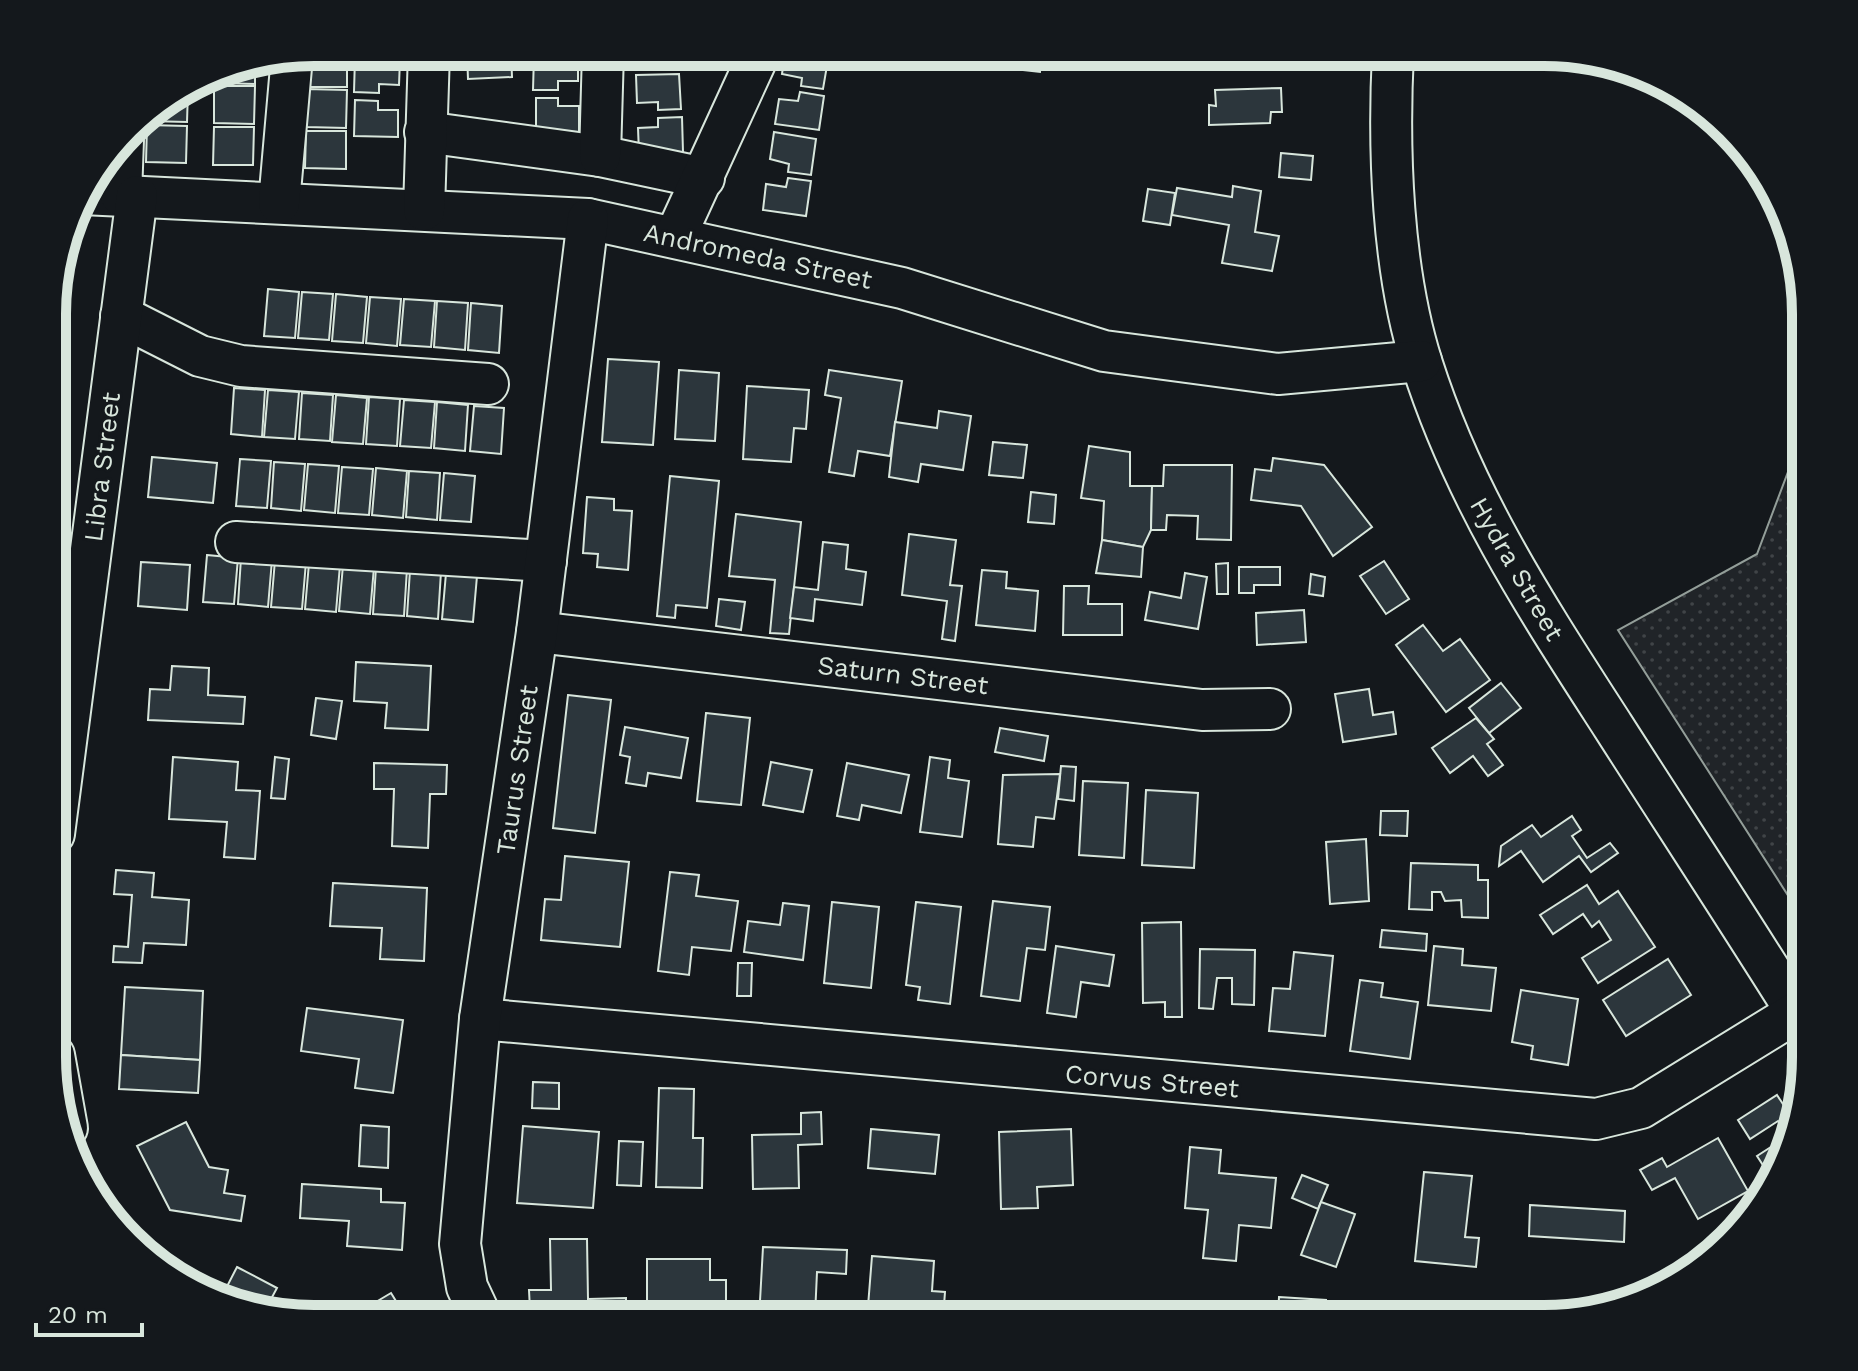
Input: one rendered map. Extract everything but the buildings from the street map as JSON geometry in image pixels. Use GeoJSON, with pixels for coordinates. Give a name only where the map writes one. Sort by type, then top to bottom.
{"type":"FeatureCollection","features":[{"type":"Feature","properties":{"kind":"street"},"geometry":{"type":"LineString","coordinates":[[424,210],[428,67]]}},
{"type":"Feature","properties":{"kind":"street"},"geometry":{"type":"LineString","coordinates":[[600,156],[603,67]]}},
{"type":"Feature","properties":{"kind":"street"},"geometry":{"type":"LineString","coordinates":[[675,237],[753,67]]}},
{"type":"Feature","properties":{"kind":"street","name":"Hydra Street"},"geometry":{"type":"LineString","coordinates":[[1393,67],[1391,179],[1421,361],[1481,511],[1531,601],[1791,1004]]}},
{"type":"Feature","properties":{"kind":"street"},"geometry":{"type":"LineString","coordinates":[[279,203],[291,68]]}},
{"type":"Feature","properties":{"kind":"street"},"geometry":{"type":"LineString","coordinates":[[425,132],[600,156],[704,178]]}},
{"type":"Feature","properties":{"kind":"street","name":"Libra Street"},"geometry":{"type":"LineString","coordinates":[[67,737],[121,316],[114,195],[120,159]]}},
{"type":"Feature","properties":{"kind":"street","name":"Andromeda Street"},"geometry":{"type":"LineString","coordinates":[[114,195],[588,219],[902,288],[1104,351],[1278,374],[1421,361]]}},
{"type":"Feature","properties":{"kind":"street","name":"Taurus Street"},"geometry":{"type":"LineString","coordinates":[[475,1304],[467,1287],[460,1244],[480,1019],[537,632],[588,219]]}},
{"type":"Feature","properties":{"kind":"street"},"geometry":{"type":"LineString","coordinates":[[121,316],[200,356],[241,366],[488,384]]}},
{"type":"Feature","properties":{"kind":"street"},"geometry":{"type":"LineString","coordinates":[[236,542],[546,561]]}},
{"type":"Feature","properties":{"kind":"street","name":"Saturn Street"},"geometry":{"type":"LineString","coordinates":[[537,632],[1202,710],[1270,709]]}},
{"type":"Feature","properties":{"kind":"street","name":"Corvus Street"},"geometry":{"type":"LineString","coordinates":[[480,1019],[1596,1119],[1641,1108],[1791,1025]]}},
{"type":"Feature","properties":{"kind":"shaded area"},"geometry":{"type":"Polygon","coordinates":[[[1791,464],[1791,900],[1618,630],[1757,554],[1791,464]]]}}]}
